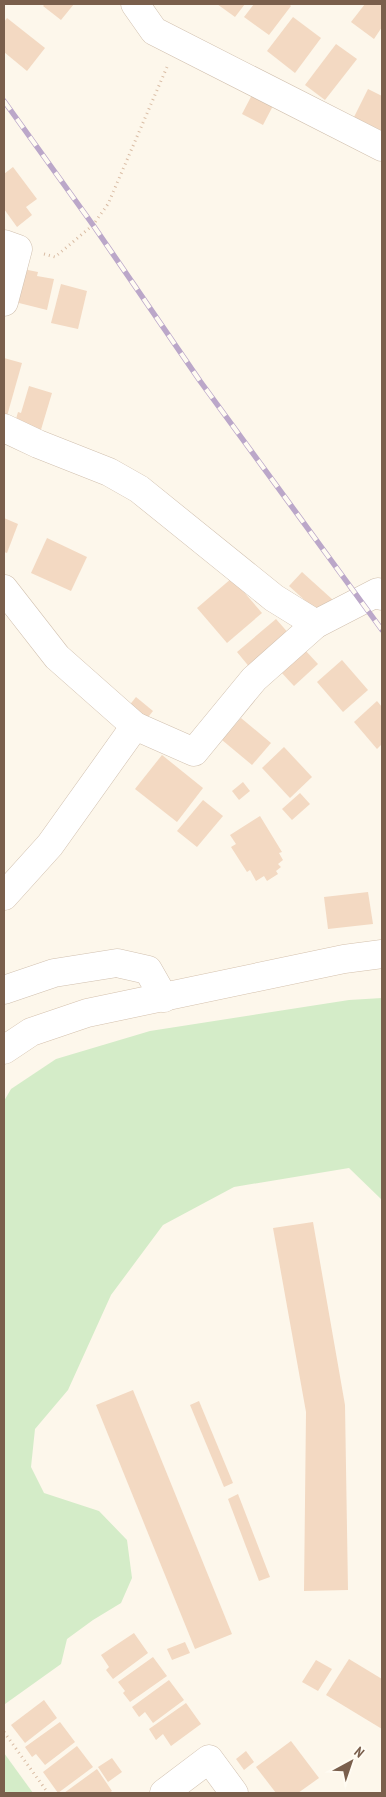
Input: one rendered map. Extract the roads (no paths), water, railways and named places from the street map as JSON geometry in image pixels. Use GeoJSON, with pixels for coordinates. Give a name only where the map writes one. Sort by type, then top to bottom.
{"type":"FeatureCollection","features":[{"type":"Feature","properties":{"kind":"street"},"geometry":{"type":"LineString","coordinates":[[135,4],[154,31],[382,147]]}},
{"type":"Feature","properties":{"kind":"street"},"geometry":{"type":"LineString","coordinates":[[4,302],[11,247]]}},
{"type":"Feature","properties":{"kind":"street"},"geometry":{"type":"LineString","coordinates":[[4,428],[38,444],[109,472],[139,489],[274,598],[316,624]]}},
{"type":"Feature","properties":{"kind":"street"},"geometry":{"type":"LineString","coordinates":[[4,590],[57,657],[135,726],[194,752],[254,679],[316,624],[378,592],[382,596]]}},
{"type":"Feature","properties":{"kind":"street"},"geometry":{"type":"LineString","coordinates":[[4,896],[50,845],[135,726]]}},
{"type":"Feature","properties":{"kind":"street"},"geometry":{"type":"LineString","coordinates":[[4,1050],[31,1032],[87,1014],[344,959],[382,954]]}},
{"type":"Feature","properties":{"kind":"street"},"geometry":{"type":"LineString","coordinates":[[4,990],[54,973],[117,964],[148,970],[164,998]]}},
{"type":"Feature","properties":{"kind":"street"},"geometry":{"type":"LineString","coordinates":[[164,1793],[209,1758],[234,1793]]}},
{"type":"Feature","properties":{"kind":"railway"},"geometry":{"type":"LineString","coordinates":[[4,101],[93,225],[200,381],[382,630]]}}]}
